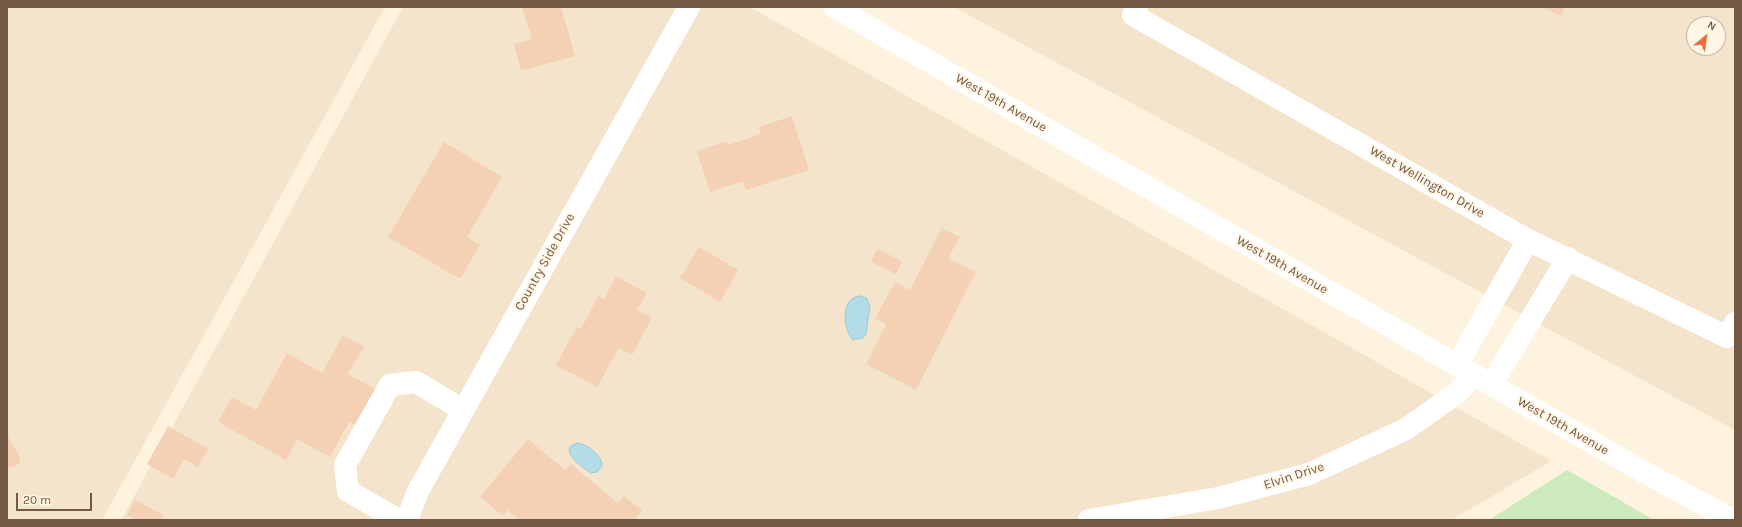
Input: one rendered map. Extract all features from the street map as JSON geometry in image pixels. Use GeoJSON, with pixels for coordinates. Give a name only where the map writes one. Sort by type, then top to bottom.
{"type":"FeatureCollection","features":[{"type":"Feature","properties":{"kind":"street","name":"Country Side Drive"},"geometry":{"type":"LineString","coordinates":[[407,520],[416,493],[689,7]]}},
{"type":"Feature","properties":{"kind":"street","name":"West 19th Avenue"},"geometry":{"type":"LineString","coordinates":[[834,7],[1626,462],[1732,520]]}},
{"type":"Feature","properties":{"kind":"street","name":"West Wellington Drive"},"geometry":{"type":"LineString","coordinates":[[1135,11],[1528,240],[1731,330]]}},
{"type":"Feature","properties":{"kind":"street","name":"Elvin Drive"},"geometry":{"type":"LineString","coordinates":[[1474,375],[1528,240]]}},
{"type":"Feature","properties":{"kind":"street","name":"Elvin Drive"},"geometry":{"type":"LineString","coordinates":[[1089,520],[1218,498],[1309,474],[1406,429],[1457,393],[1474,375],[1568,258]]}},
{"type":"Feature","properties":{"kind":"street"},"geometry":{"type":"LineString","coordinates":[[398,520],[348,490],[345,465],[390,385],[416,382],[463,410]]}},
{"type":"Feature","properties":{"kind":"shaded area"},"geometry":{"type":"Polygon","coordinates":[[[7,7],[385,7],[102,520],[7,520],[7,7]]]}},
{"type":"Feature","properties":{"kind":"shaded area"},"geometry":{"type":"Polygon","coordinates":[[[403,7],[750,7],[1551,461],[1452,520],[121,520],[403,7]]]}},
{"type":"Feature","properties":{"kind":"shaded area"},"geometry":{"type":"Polygon","coordinates":[[[954,7],[1735,7],[1735,430],[954,7]]]}},
{"type":"Feature","properties":{"kind":"green space"},"geometry":{"type":"Polygon","coordinates":[[[1567,470],[1654,520],[1489,520],[1567,470]]]}},
{"type":"Feature","properties":{"kind":"water"},"geometry":{"type":"Polygon","coordinates":[[[859,296],[866,298],[870,306],[866,334],[863,338],[853,340],[847,329],[845,315],[846,308],[849,303],[853,298],[859,296]]]}},
{"type":"Feature","properties":{"kind":"water"},"geometry":{"type":"Polygon","coordinates":[[[578,443],[590,448],[600,458],[602,466],[597,472],[591,473],[577,463],[573,458],[569,449],[578,443]]]}},
{"type":"Feature","properties":{"kind":"building"},"geometry":{"type":"Polygon","coordinates":[[[522,7],[561,7],[575,56],[521,71],[514,44],[532,39],[522,7]]]}},
{"type":"Feature","properties":{"kind":"building"},"geometry":{"type":"Polygon","coordinates":[[[1544,7],[1565,7],[1560,16],[1544,7]]]}},
{"type":"Feature","properties":{"kind":"building"},"geometry":{"type":"Polygon","coordinates":[[[792,116],[809,170],[746,190],[743,181],[710,192],[697,151],[727,141],[728,145],[761,134],[759,127],[792,116]]]}},
{"type":"Feature","properties":{"kind":"building"},"geometry":{"type":"Polygon","coordinates":[[[444,142],[502,177],[467,237],[480,245],[460,279],[388,237],[444,142]]]}},
{"type":"Feature","properties":{"kind":"building"},"geometry":{"type":"Polygon","coordinates":[[[942,228],[960,237],[948,258],[976,272],[916,390],[866,364],[886,324],[875,319],[895,282],[910,290],[942,228]]]}},
{"type":"Feature","properties":{"kind":"building"},"geometry":{"type":"Polygon","coordinates":[[[699,247],[738,270],[720,302],[680,278],[699,247]]]}},
{"type":"Feature","properties":{"kind":"building"},"geometry":{"type":"Polygon","coordinates":[[[877,249],[902,261],[896,274],[871,262],[877,249]]]}},
{"type":"Feature","properties":{"kind":"building"},"geometry":{"type":"Polygon","coordinates":[[[616,276],[647,293],[637,310],[652,318],[632,355],[619,348],[597,387],[556,365],[577,327],[581,329],[598,296],[604,299],[616,276]]]}},
{"type":"Feature","properties":{"kind":"building"},"geometry":{"type":"Polygon","coordinates":[[[343,335],[364,347],[348,374],[391,398],[371,434],[349,422],[330,457],[297,439],[286,460],[218,422],[232,397],[256,410],[287,353],[322,373],[343,335]]]}},
{"type":"Feature","properties":{"kind":"building"},"geometry":{"type":"Polygon","coordinates":[[[168,426],[208,449],[198,467],[184,459],[173,479],[147,464],[168,426]]]}},
{"type":"Feature","properties":{"kind":"building"},"geometry":{"type":"Polygon","coordinates":[[[7,435],[20,457],[19,464],[12,467],[7,467],[7,435]]]}},
{"type":"Feature","properties":{"kind":"building"},"geometry":{"type":"Polygon","coordinates":[[[528,439],[565,470],[571,464],[618,503],[624,496],[642,510],[634,520],[520,520],[507,510],[503,516],[480,497],[528,439]]]}},
{"type":"Feature","properties":{"kind":"building"},"geometry":{"type":"Polygon","coordinates":[[[135,500],[163,515],[161,520],[137,520],[127,515],[135,500]]]}}]}
